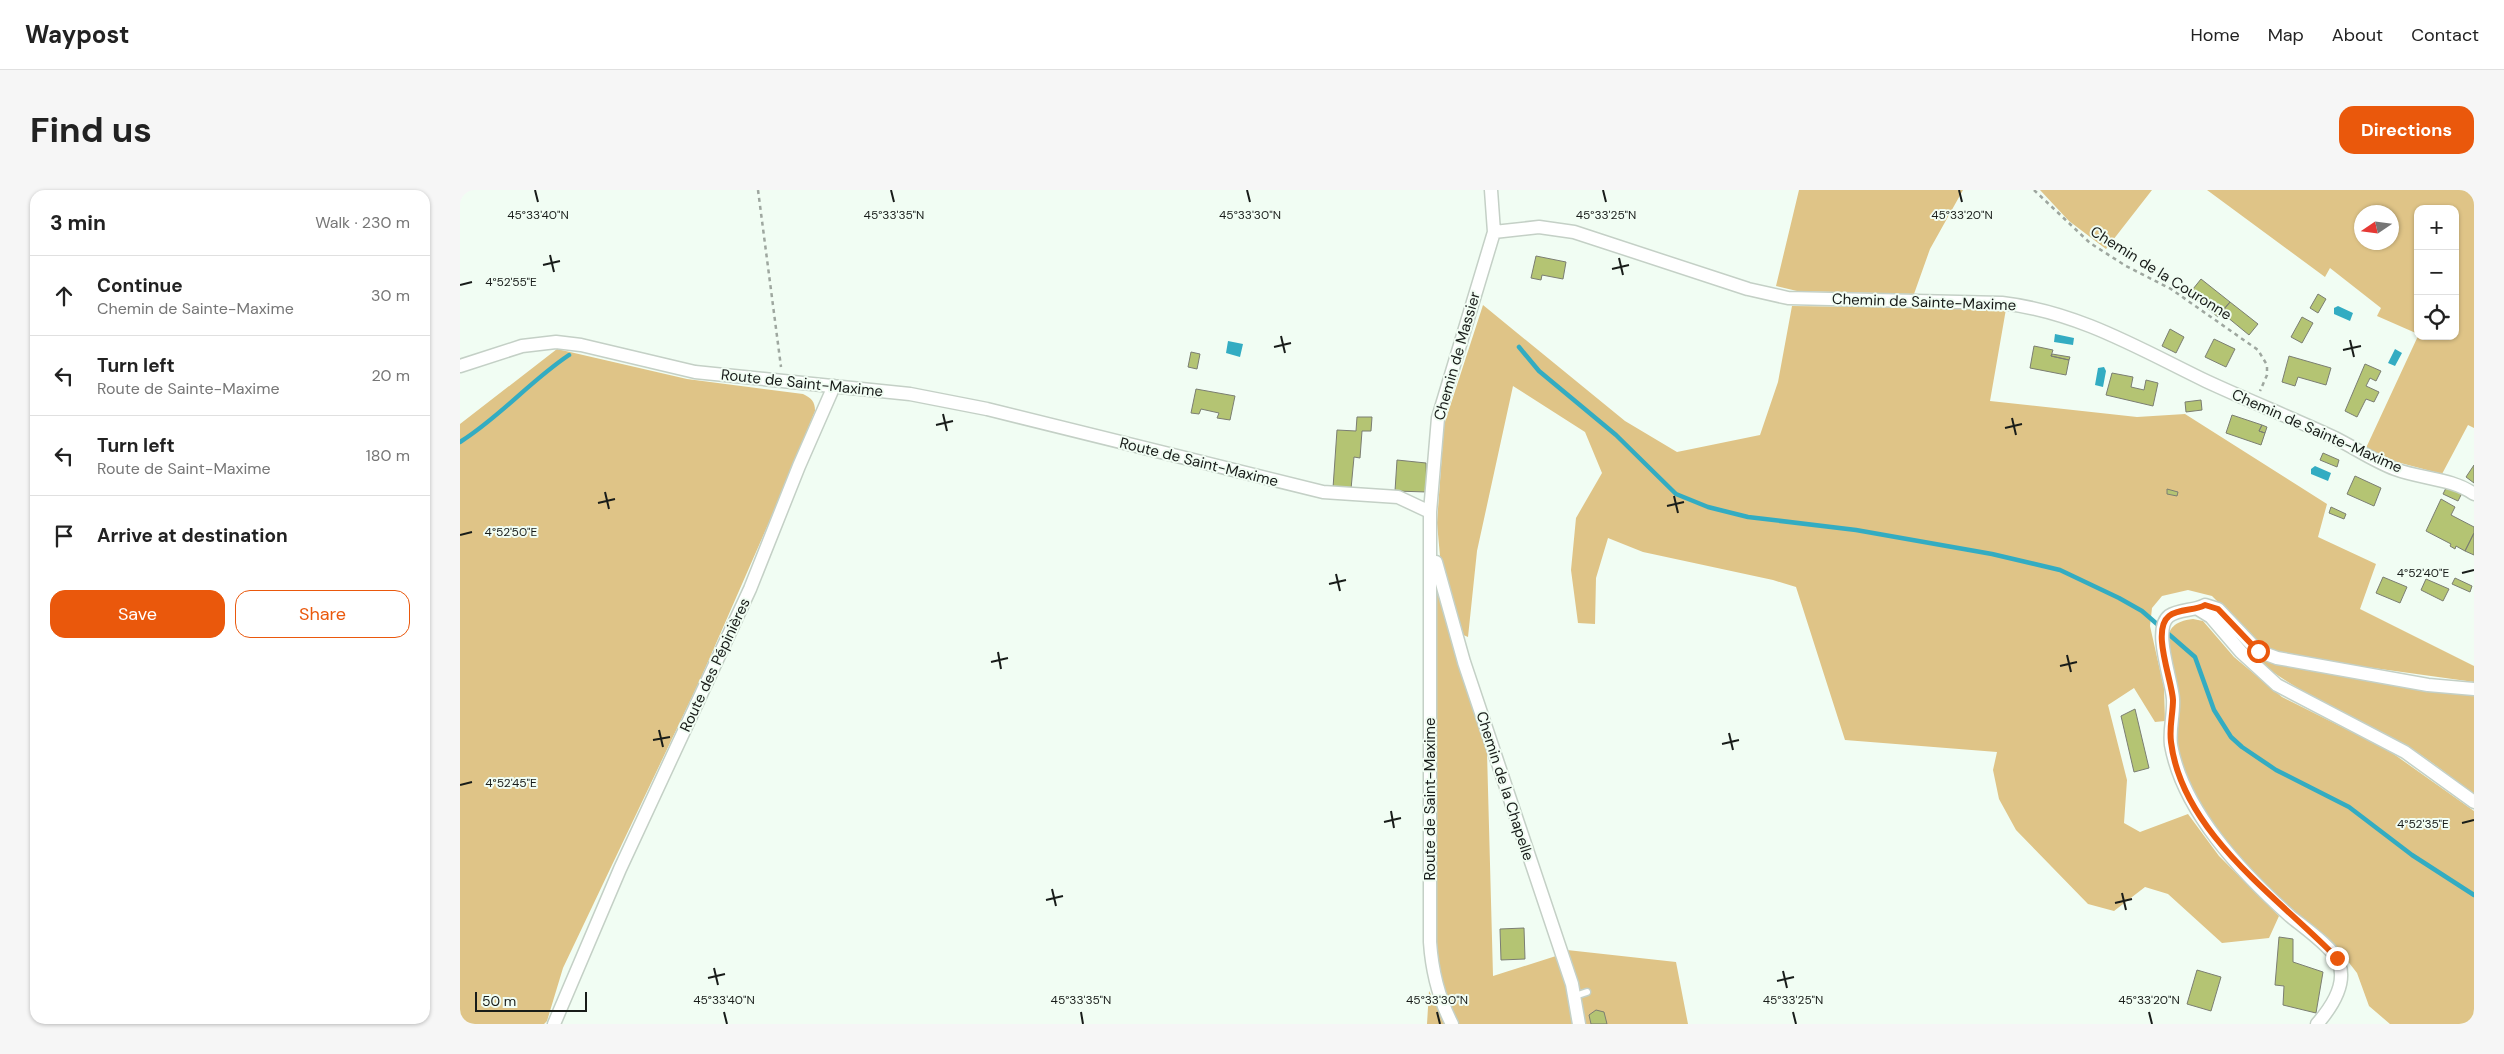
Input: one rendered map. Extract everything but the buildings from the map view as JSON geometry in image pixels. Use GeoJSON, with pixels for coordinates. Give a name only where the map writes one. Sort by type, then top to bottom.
{"type":"FeatureCollection","features":[{"type":"Feature","properties":{"kind":"street","name":"Chemin de Massier"},"geometry":{"type":"LineString","coordinates":[[1430,512],[1438,418],[1494,232],[1492,190]]}},
{"type":"Feature","properties":{"kind":"street","name":"Chemin de Sainte-Maxime"},"geometry":{"type":"LineString","coordinates":[[1494,232],[1539,227],[1574,232],[1732,284],[1788,298],[1940,300],[2033,307],[2094,327],[2255,404],[2334,438],[2395,469],[2463,486],[2474,494]]}},
{"type":"Feature","properties":{"kind":"street","name":"Route de Saint-Maxime"},"geometry":{"type":"LineString","coordinates":[[460,366],[522,346],[556,342],[582,346],[695,372],[940,399],[1323,492],[1398,498],[1430,512],[1432,547],[1430,942],[1432,969],[1437,992],[1452,1024]]}},
{"type":"Feature","properties":{"kind":"street","name":"Route des Pépinières"},"geometry":{"type":"LineString","coordinates":[[554,1024],[620,869],[750,589],[799,466],[834,386]]}},
{"type":"Feature","properties":{"kind":"street","name":"Chemin de la Chapelle"},"geometry":{"type":"LineString","coordinates":[[1432,547],[1464,662],[1574,996],[1579,1024]]}},
{"type":"Feature","properties":{"kind":"street"},"geometry":{"type":"LineString","coordinates":[[2317,1024],[2331,1007],[2340,983],[2339,964],[2328,950],[2252,878],[2209,828],[2192,802],[2176,769],[2171,743],[2170,724],[2173,700],[2162,637],[2163,624],[2169,616],[2198,609],[2205,605],[2218,609],[2258,651],[2277,658],[2419,684],[2474,689]]}},
{"type":"Feature","properties":{"kind":"street"},"geometry":{"type":"LineString","coordinates":[[2198,609],[2211,617],[2241,652],[2278,686],[2405,752],[2474,802]]}},
{"type":"Feature","properties":{"kind":"lane"},"geometry":{"type":"LineString","coordinates":[[1574,996],[1587,992]]}},
{"type":"Feature","properties":{"kind":"path"},"geometry":{"type":"LineString","coordinates":[[758,190],[783,381]]}},
{"type":"Feature","properties":{"kind":"path","name":"Chemin de la Couronne"},"geometry":{"type":"LineString","coordinates":[[2034,190],[2090,243],[2171,289],[2258,350],[2267,365],[2267,375],[2255,404]]}},
{"type":"Feature","properties":{"kind":"shaded area"},"geometry":{"type":"Polygon","coordinates":[[[1799,190],[1963,190],[1930,249],[1914,294],[1797,291],[1776,286],[1799,190]]]}},
{"type":"Feature","properties":{"kind":"shaded area"},"geometry":{"type":"Polygon","coordinates":[[[2040,190],[2152,190],[2106,249],[2069,221],[2040,190]]]}},
{"type":"Feature","properties":{"kind":"shaded area"},"geometry":{"type":"Polygon","coordinates":[[[2207,190],[2474,190],[2474,428],[2468,425],[2442,474],[2397,462],[2366,448],[2416,340],[2459,340],[2459,205],[2414,205],[2414,332],[2377,316],[2381,308],[2330,268],[2325,277],[2207,190]]]}},
{"type":"Feature","properties":{"kind":"shaded area"},"geometry":{"type":"Polygon","coordinates":[[[1483,305],[1625,421],[1677,452],[1760,435],[1778,382],[1792,306],[2006,309],[1990,401],[2137,417],[2185,414],[2327,504],[2318,537],[2376,564],[2360,609],[2474,666],[2474,682],[2316,660],[2268,649],[2253,637],[2212,596],[2188,590],[2162,596],[2152,608],[2150,626],[2164,688],[2165,721],[2155,722],[2134,688],[2108,705],[2127,780],[2124,823],[2140,832],[2188,814],[2219,856],[2279,916],[2269,938],[2222,943],[2168,894],[2145,887],[2114,911],[2088,904],[2016,830],[1999,799],[1993,770],[1997,752],[1845,740],[1796,587],[1773,580],[1643,552],[1608,538],[1596,578],[1595,624],[1578,623],[1571,570],[1576,518],[1602,473],[1585,432],[1513,386],[1477,551],[1468,637],[1461,634],[1440,556],[1437,523],[1444,425],[1483,305]]]}},
{"type":"Feature","properties":{"kind":"shaded area"},"geometry":{"type":"Polygon","coordinates":[[[557,349],[687,379],[803,394],[812,400],[815,411],[777,504],[700,680],[563,968],[547,1021],[544,1024],[460,1024],[460,424],[557,349]]]}},
{"type":"Feature","properties":{"kind":"shaded area"},"geometry":{"type":"Polygon","coordinates":[[[1435,576],[1487,752],[1493,976],[1556,956],[1566,985],[1575,1024],[1457,1024],[1442,993],[1434,939],[1435,576]]]}},
{"type":"Feature","properties":{"kind":"shaded area"},"geometry":{"type":"Polygon","coordinates":[[[2193,619],[2203,621],[2234,657],[2282,697],[2388,750],[2474,811],[2474,1024],[2390,1024],[2369,1006],[2357,973],[2343,955],[2249,867],[2225,841],[2205,815],[2190,789],[2181,764],[2178,742],[2177,685],[2168,638],[2174,626],[2182,621],[2193,619]]]}},
{"type":"Feature","properties":{"kind":"shaded area"},"geometry":{"type":"Polygon","coordinates":[[[2260,656],[2302,669],[2474,694],[2474,794],[2412,749],[2334,708],[2276,674],[2258,661],[2260,656]]]}},
{"type":"Feature","properties":{"kind":"shaded area"},"geometry":{"type":"Polygon","coordinates":[[[1567,950],[1676,962],[1688,1024],[1584,1024],[1567,950]]]}},
{"type":"Feature","properties":{"kind":"shaded area"},"geometry":{"type":"Polygon","coordinates":[[[1429,991],[1447,1024],[1427,1024],[1429,991]]]}},
{"type":"Feature","properties":{"kind":"water"},"geometry":{"type":"Polygon","coordinates":[[[2338,306],[2353,313],[2350,321],[2334,314],[2334,308],[2338,306]]]}},
{"type":"Feature","properties":{"kind":"water"},"geometry":{"type":"Polygon","coordinates":[[[2055,334],[2074,338],[2073,345],[2054,342],[2055,334]]]}},
{"type":"Feature","properties":{"kind":"water"},"geometry":{"type":"Polygon","coordinates":[[[1228,341],[1243,344],[1240,357],[1226,353],[1228,341]]]}},
{"type":"Feature","properties":{"kind":"water"},"geometry":{"type":"Polygon","coordinates":[[[2395,349],[2402,353],[2395,366],[2388,363],[2395,349]]]}},
{"type":"Feature","properties":{"kind":"water"},"geometry":{"type":"Polygon","coordinates":[[[2104,367],[2106,371],[2103,387],[2095,385],[2098,368],[2104,367]]]}},
{"type":"Feature","properties":{"kind":"water"},"geometry":{"type":"Polygon","coordinates":[[[2315,466],[2331,473],[2328,481],[2311,474],[2311,469],[2315,466]]]}},
{"type":"Feature","properties":{"kind":"waterway"},"geometry":{"type":"LineString","coordinates":[[1519,347],[1539,371],[1616,435],[1676,494],[1708,507],[1748,517],[1856,530],[1992,554],[2060,570],[2142,611],[2195,657],[2214,710],[2231,737],[2242,747],[2276,770],[2349,807],[2412,855],[2474,895]]}},
{"type":"Feature","properties":{"kind":"waterway"},"geometry":{"type":"LineString","coordinates":[[460,442],[488,422],[541,376],[569,355]]}},
{"type":"Feature","properties":{"kind":"route"},"geometry":{"type":"LineString","coordinates":[[2258,651],[2218,609],[2205,605],[2198,609],[2169,616],[2163,624],[2162,637],[2173,700],[2170,724],[2171,743],[2176,769],[2192,802],[2209,828],[2236,860],[2264,891],[2337,958]]}}]}
